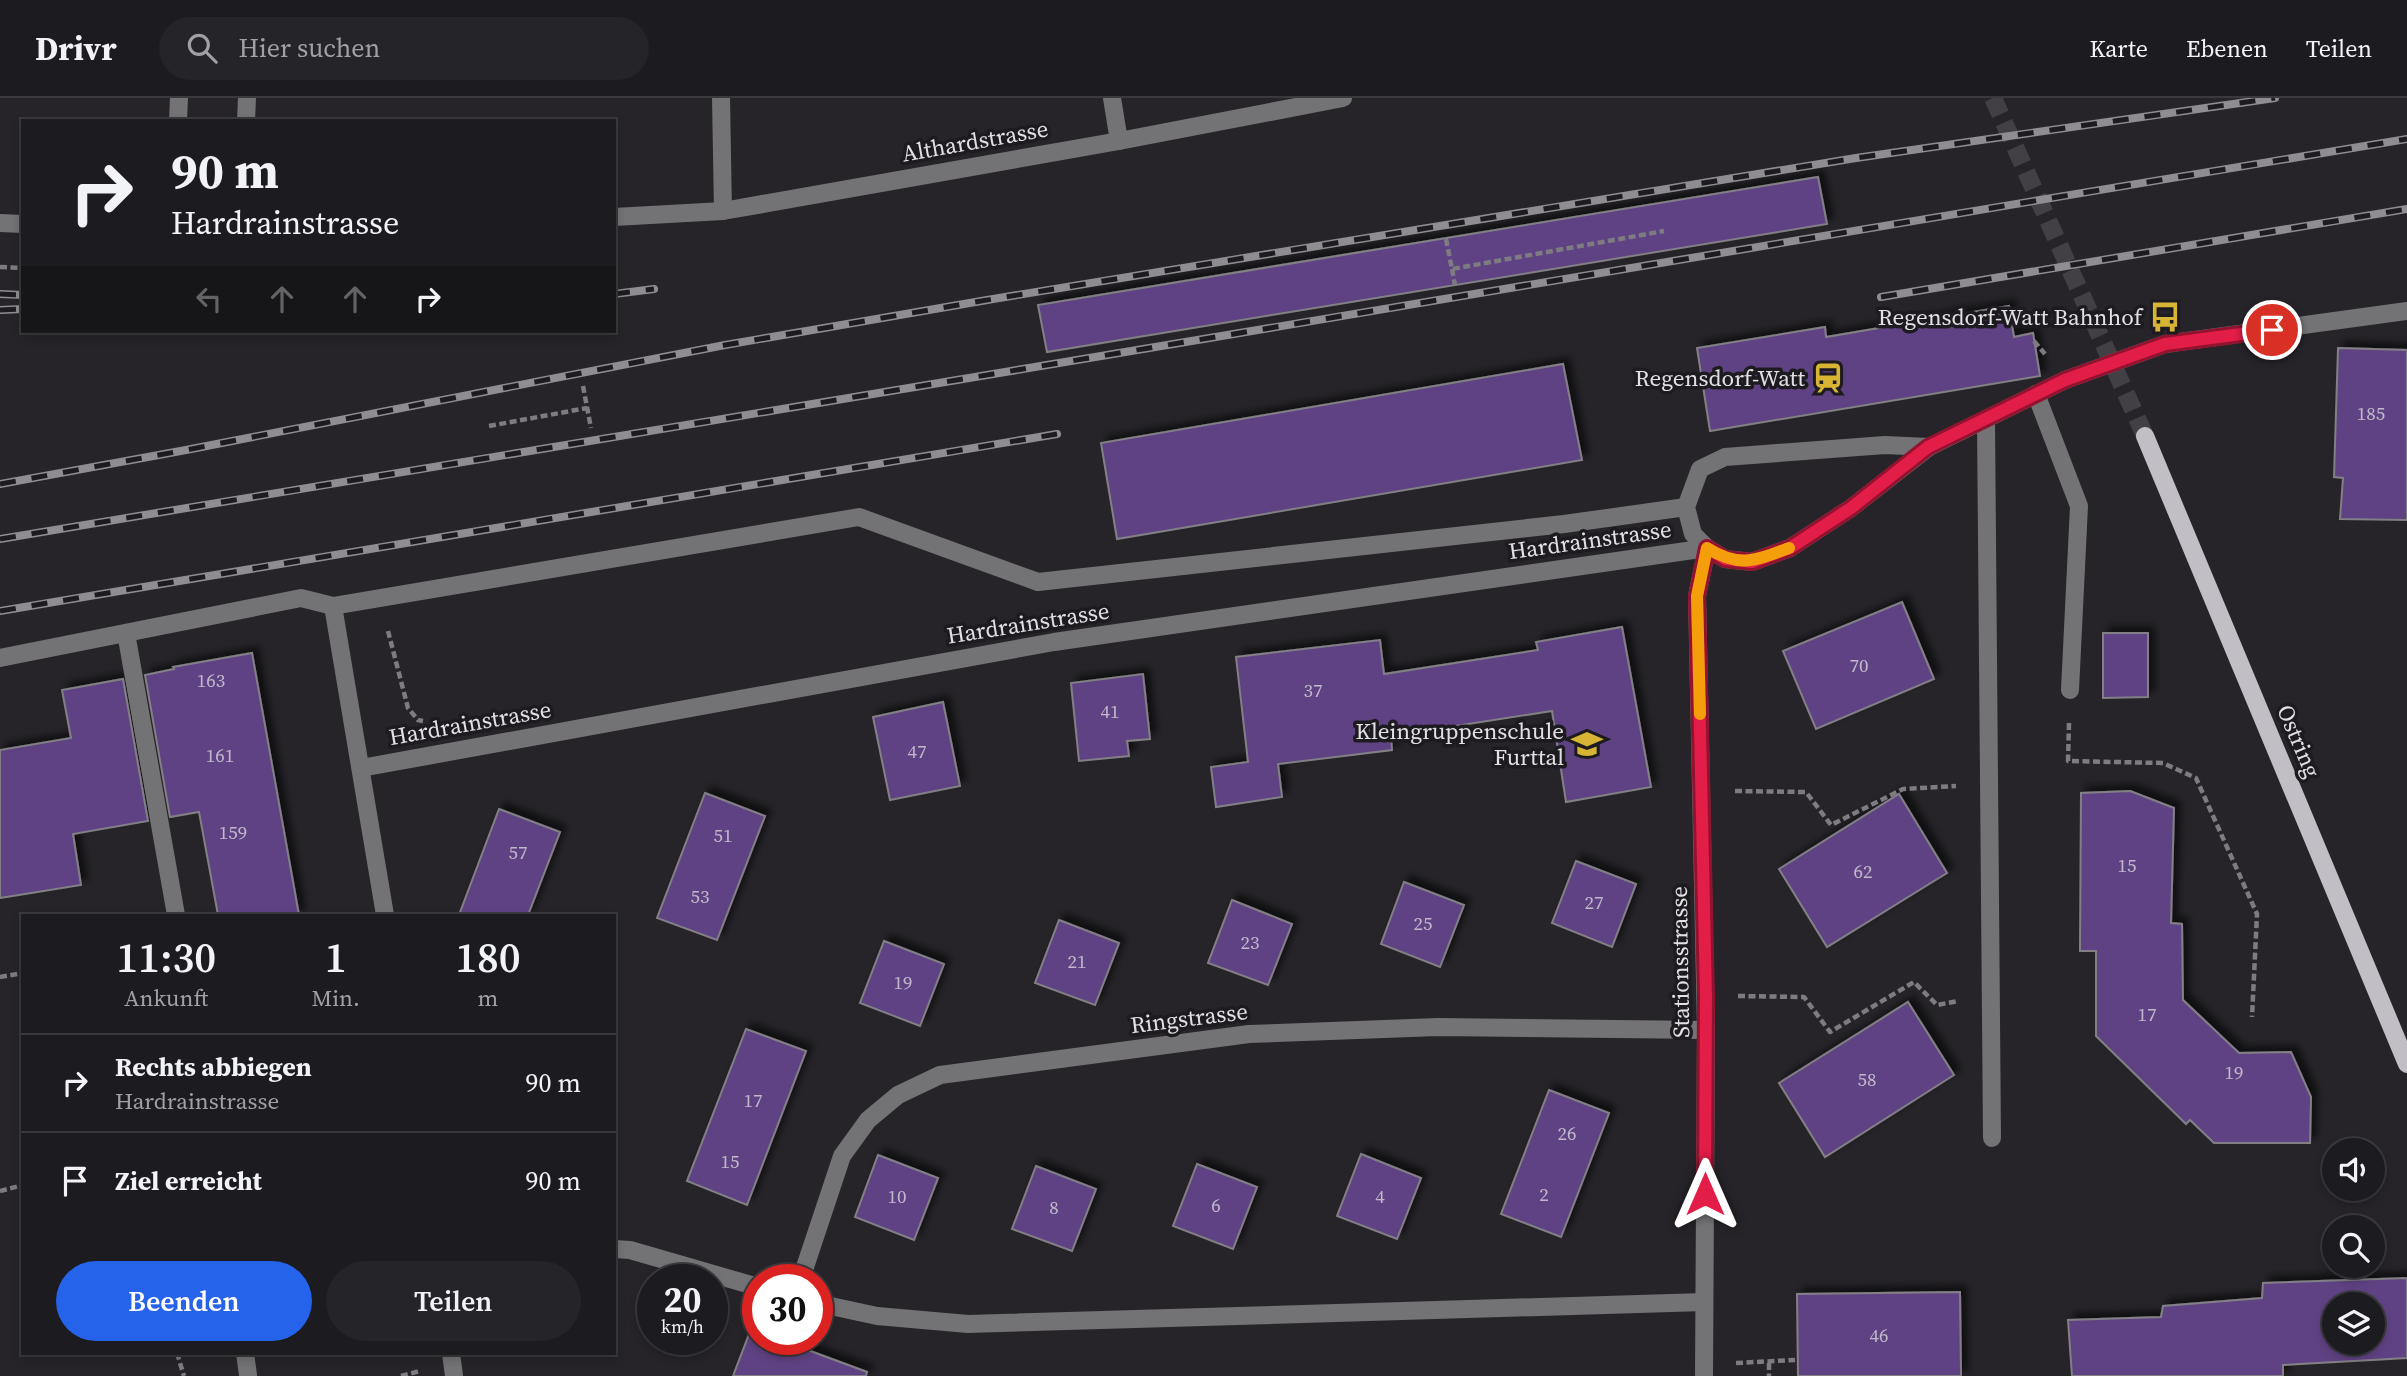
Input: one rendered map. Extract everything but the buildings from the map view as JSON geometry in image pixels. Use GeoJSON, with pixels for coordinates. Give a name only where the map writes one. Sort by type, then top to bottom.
{"type":"FeatureCollection","features":[{"type":"Feature","properties":{"kind":"main road","name":"Ostring"},"geometry":{"type":"LineString","coordinates":[[2145,436],[2407,1064]]}},
{"type":"Feature","properties":{"kind":"street"},"geometry":{"type":"LineString","coordinates":[[178,119],[179,98]]}},
{"type":"Feature","properties":{"kind":"street"},"geometry":{"type":"LineString","coordinates":[[246,119],[247,98]]}},
{"type":"Feature","properties":{"kind":"street"},"geometry":{"type":"LineString","coordinates":[[721,98],[723,211]]}},
{"type":"Feature","properties":{"kind":"street"},"geometry":{"type":"LineString","coordinates":[[1112,98],[1119,141]]}},
{"type":"Feature","properties":{"kind":"street","name":"Althardstrasse"},"geometry":{"type":"LineString","coordinates":[[616,217],[723,211],[1119,141],[1343,98]]}},
{"type":"Feature","properties":{"kind":"street"},"geometry":{"type":"LineString","coordinates":[[0,223],[21,224]]}},
{"type":"Feature","properties":{"kind":"street","name":"Hardrainstrasse"},"geometry":{"type":"LineString","coordinates":[[1928,447],[1885,445],[1725,457],[1700,469],[1686,507],[1693,534],[1707,548],[1725,559],[1752,562],[1790,548],[1851,508],[1928,447],[2065,380],[2165,344],[2407,311]]}},
{"type":"Feature","properties":{"kind":"street"},"geometry":{"type":"LineString","coordinates":[[2036,394],[2079,506],[2070,690]]}},
{"type":"Feature","properties":{"kind":"street"},"geometry":{"type":"LineString","coordinates":[[1986,419],[1992,1138]]}},
{"type":"Feature","properties":{"kind":"street"},"geometry":{"type":"LineString","coordinates":[[0,658],[301,598],[333,606],[859,517],[1038,582],[1564,524],[1686,507]]}},
{"type":"Feature","properties":{"kind":"street","name":"Hardrainstrasse"},"geometry":{"type":"LineString","coordinates":[[361,768],[1054,642],[1707,548]]}},
{"type":"Feature","properties":{"kind":"street","name":"Stationsstrasse"},"geometry":{"type":"LineString","coordinates":[[1704,1370],[1706,996],[1697,596],[1707,548]]}},
{"type":"Feature","properties":{"kind":"street"},"geometry":{"type":"LineString","coordinates":[[333,606],[385,914]]}},
{"type":"Feature","properties":{"kind":"street"},"geometry":{"type":"LineString","coordinates":[[126,633],[176,914]]}},
{"type":"Feature","properties":{"kind":"street","name":"Ringstrasse"},"geometry":{"type":"LineString","coordinates":[[806,1264],[842,1156],[868,1120],[898,1095],[940,1076],[1249,1034],[1438,1027],[1706,1030]]}},
{"type":"Feature","properties":{"kind":"street"},"geometry":{"type":"LineString","coordinates":[[616,1249],[630,1250],[742,1282]]}},
{"type":"Feature","properties":{"kind":"street"},"geometry":{"type":"LineString","coordinates":[[833,1306],[877,1316],[968,1324],[1704,1302]]}},
{"type":"Feature","properties":{"kind":"street"},"geometry":{"type":"LineString","coordinates":[[245,1355],[248,1375]]}},
{"type":"Feature","properties":{"kind":"street"},"geometry":{"type":"LineString","coordinates":[[451,1355],[454,1376]]}},
{"type":"Feature","properties":{"kind":"path"},"geometry":{"type":"LineString","coordinates":[[1452,269],[1664,231]]}},
{"type":"Feature","properties":{"kind":"path"},"geometry":{"type":"LineString","coordinates":[[1446,239],[1455,285]]}},
{"type":"Feature","properties":{"kind":"path"},"geometry":{"type":"LineString","coordinates":[[7,268],[13,262]]}},
{"type":"Feature","properties":{"kind":"path"},"geometry":{"type":"LineString","coordinates":[[0,267],[21,268]]}},
{"type":"Feature","properties":{"kind":"path"},"geometry":{"type":"LineString","coordinates":[[583,386],[591,428]]}},
{"type":"Feature","properties":{"kind":"path"},"geometry":{"type":"LineString","coordinates":[[489,426],[587,408]]}},
{"type":"Feature","properties":{"kind":"path"},"geometry":{"type":"LineString","coordinates":[[380,597],[408,708],[418,720],[426,722]]}},
{"type":"Feature","properties":{"kind":"path"},"geometry":{"type":"LineString","coordinates":[[2070,690],[2068,761],[2163,763],[2196,778],[2257,914],[2252,1017]]}},
{"type":"Feature","properties":{"kind":"path"},"geometry":{"type":"LineString","coordinates":[[1702,791],[1806,792],[1831,825],[1903,789],[1989,784]]}},
{"type":"Feature","properties":{"kind":"path"},"geometry":{"type":"LineString","coordinates":[[0,977],[21,973]]}},
{"type":"Feature","properties":{"kind":"path"},"geometry":{"type":"LineString","coordinates":[[1706,996],[1804,997],[1830,1031],[1914,982],[1937,1006],[1990,995]]}},
{"type":"Feature","properties":{"kind":"path"},"geometry":{"type":"LineString","coordinates":[[0,1191],[21,1186]]}},
{"type":"Feature","properties":{"kind":"path"},"geometry":{"type":"LineString","coordinates":[[178,1355],[184,1376]]}},
{"type":"Feature","properties":{"kind":"path"},"geometry":{"type":"LineString","coordinates":[[1704,1370],[1795,1360]]}},
{"type":"Feature","properties":{"kind":"path"},"geometry":{"type":"LineString","coordinates":[[1769,1363],[1769,1376]]}},
{"type":"Feature","properties":{"kind":"tunnel"},"geometry":{"type":"LineString","coordinates":[[1993,98],[2145,436]]}},
{"type":"Feature","properties":{"kind":"railway"},"geometry":{"type":"LineString","coordinates":[[0,484],[725,345],[993,299],[1856,158],[2275,98]]}},
{"type":"Feature","properties":{"kind":"railway"},"geometry":{"type":"LineString","coordinates":[[0,539],[2407,139]]}},
{"type":"Feature","properties":{"kind":"railway"},"geometry":{"type":"LineString","coordinates":[[1881,297],[2407,209]]}},
{"type":"Feature","properties":{"kind":"railway"},"geometry":{"type":"LineString","coordinates":[[616,294],[654,289]]}},
{"type":"Feature","properties":{"kind":"railway"},"geometry":{"type":"LineString","coordinates":[[0,294],[21,295]]}},
{"type":"Feature","properties":{"kind":"railway"},"geometry":{"type":"LineString","coordinates":[[0,310],[21,309]]}},
{"type":"Feature","properties":{"kind":"railway"},"geometry":{"type":"LineString","coordinates":[[0,611],[1057,434]]}},
{"type":"Feature","properties":{"kind":"slow traffic"},"geometry":{"type":"LineString","coordinates":[[1700,714],[1697,596],[1707,548],[1725,559],[1752,562],[1789,548]]}},
{"type":"Feature","properties":{"kind":"place","name":"Regensdorf-Watt Bahnhof"},"geometry":{"type":"Point","coordinates":[2165,317]}},
{"type":"Feature","properties":{"kind":"place","name":"Regensdorf-Watt"},"geometry":{"type":"Point","coordinates":[1828,378]}},
{"type":"Feature","properties":{"kind":"place","name":"Kleingruppenschule Furttal"},"geometry":{"type":"Point","coordinates":[1587,744]}},
{"type":"Feature","properties":{"kind":"route"},"geometry":{"type":"LineString","coordinates":[[1705,1194],[1706,996],[1697,596],[1707,548],[1725,559],[1752,562],[1790,548],[1851,508],[1928,447],[2065,380],[2165,344],[2272,330]]}}]}
